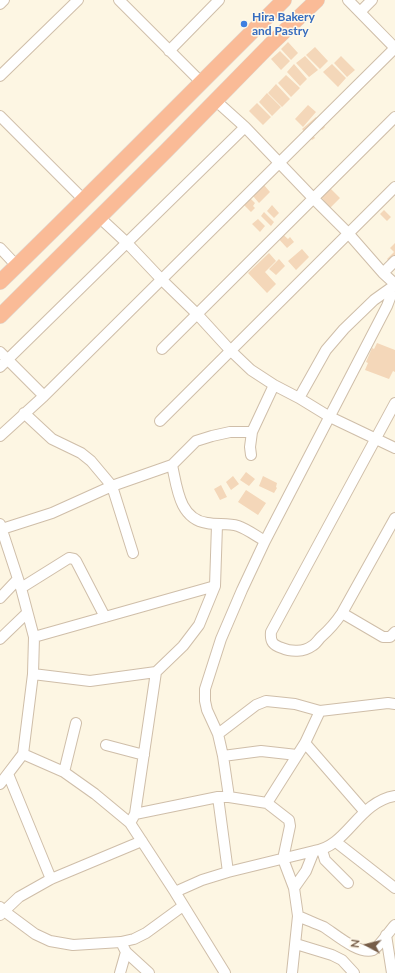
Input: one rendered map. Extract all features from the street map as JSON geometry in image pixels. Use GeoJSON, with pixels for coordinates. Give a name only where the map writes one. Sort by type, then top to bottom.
{"type":"FeatureCollection","features":[{"type":"Feature","properties":{"kind":"highway"},"geometry":{"type":"LineString","coordinates":[[0,282],[284,0]]}},
{"type":"Feature","properties":{"kind":"highway"},"geometry":{"type":"LineString","coordinates":[[0,316],[270,45],[317,0]]}},
{"type":"Feature","properties":{"kind":"street"},"geometry":{"type":"LineString","coordinates":[[0,4],[4,0]]}},
{"type":"Feature","properties":{"kind":"street"},"geometry":{"type":"LineString","coordinates":[[0,76],[78,0]]}},
{"type":"Feature","properties":{"kind":"street"},"geometry":{"type":"LineString","coordinates":[[119,0],[201,82]]}},
{"type":"Feature","properties":{"kind":"street"},"geometry":{"type":"LineString","coordinates":[[169,51],[219,0]]}},
{"type":"Feature","properties":{"kind":"street"},"geometry":{"type":"LineString","coordinates":[[0,436],[44,396],[395,48],[348,0]]}},
{"type":"Feature","properties":{"kind":"street"},"geometry":{"type":"LineString","coordinates":[[360,12],[372,0]]}},
{"type":"Feature","properties":{"kind":"street"},"geometry":{"type":"LineString","coordinates":[[215,100],[245,127],[348,232],[395,285]]}},
{"type":"Feature","properties":{"kind":"street"},"geometry":{"type":"LineString","coordinates":[[0,116],[84,200]]}},
{"type":"Feature","properties":{"kind":"street"},"geometry":{"type":"LineString","coordinates":[[162,349],[395,117]]}},
{"type":"Feature","properties":{"kind":"street"},"geometry":{"type":"LineString","coordinates":[[0,368],[245,127]]}},
{"type":"Feature","properties":{"kind":"street"},"geometry":{"type":"LineString","coordinates":[[160,421],[395,186]]}},
{"type":"Feature","properties":{"kind":"street"},"geometry":{"type":"LineString","coordinates":[[99,217],[127,243],[251,370],[330,417],[395,448]]}},
{"type":"Feature","properties":{"kind":"street"},"geometry":{"type":"LineString","coordinates":[[0,248],[17,266]]}},
{"type":"Feature","properties":{"kind":"street"},"geometry":{"type":"LineString","coordinates":[[383,273],[395,261]]}},
{"type":"Feature","properties":{"kind":"street"},"geometry":{"type":"LineString","coordinates":[[299,398],[326,350],[344,329],[374,300],[395,285]]}},
{"type":"Feature","properties":{"kind":"street"},"geometry":{"type":"LineString","coordinates":[[229,797],[224,756],[218,734],[204,700],[205,689],[221,639],[265,541],[387,306],[395,285]]}},
{"type":"Feature","properties":{"kind":"street"},"geometry":{"type":"LineString","coordinates":[[0,352],[44,396]]}},
{"type":"Feature","properties":{"kind":"street"},"geometry":{"type":"LineString","coordinates":[[251,455],[250,447],[252,432],[274,385]]}},
{"type":"Feature","properties":{"kind":"street"},"geometry":{"type":"LineString","coordinates":[[395,403],[271,632],[272,642],[276,646],[287,650],[296,651],[312,647],[334,625],[395,518]]}},
{"type":"Feature","properties":{"kind":"street"},"geometry":{"type":"LineString","coordinates":[[24,413],[52,439],[81,453],[91,460],[112,486],[133,553]]}},
{"type":"Feature","properties":{"kind":"street"},"geometry":{"type":"LineString","coordinates":[[0,784],[23,754],[34,674],[34,637],[20,584],[1,528],[52,513],[112,486],[172,465],[196,441],[230,432],[252,432]]}},
{"type":"Feature","properties":{"kind":"street"},"geometry":{"type":"LineString","coordinates":[[172,465],[180,499],[186,510],[194,519],[217,525],[234,525],[265,541]]}},
{"type":"Feature","properties":{"kind":"street"},"geometry":{"type":"LineString","coordinates":[[34,674],[90,681],[156,672],[183,646],[200,625],[215,586],[217,525]]}},
{"type":"Feature","properties":{"kind":"street"},"geometry":{"type":"LineString","coordinates":[[0,598],[20,584],[69,558],[76,561],[105,617]]}},
{"type":"Feature","properties":{"kind":"street"},"geometry":{"type":"LineString","coordinates":[[34,637],[215,586]]}},
{"type":"Feature","properties":{"kind":"street"},"geometry":{"type":"LineString","coordinates":[[0,639],[27,613]]}},
{"type":"Feature","properties":{"kind":"street"},"geometry":{"type":"LineString","coordinates":[[342,613],[383,637],[390,637],[395,632]]}},
{"type":"Feature","properties":{"kind":"street"},"geometry":{"type":"LineString","coordinates":[[132,819],[144,755],[156,672]]}},
{"type":"Feature","properties":{"kind":"street"},"geometry":{"type":"LineString","coordinates":[[218,734],[256,705],[266,702],[295,704],[320,711],[388,703],[395,704]]}},
{"type":"Feature","properties":{"kind":"street"},"geometry":{"type":"LineString","coordinates":[[267,803],[305,743],[320,711]]}},
{"type":"Feature","properties":{"kind":"street"},"geometry":{"type":"LineString","coordinates":[[64,772],[76,723]]}},
{"type":"Feature","properties":{"kind":"street"},"geometry":{"type":"LineString","coordinates":[[305,743],[365,812]]}},
{"type":"Feature","properties":{"kind":"street"},"geometry":{"type":"LineString","coordinates":[[106,744],[144,755]]}},
{"type":"Feature","properties":{"kind":"street"},"geometry":{"type":"LineString","coordinates":[[224,756],[261,751],[297,754]]}},
{"type":"Feature","properties":{"kind":"street"},"geometry":{"type":"LineString","coordinates":[[23,754],[64,772],[132,819],[142,841],[225,973]]}},
{"type":"Feature","properties":{"kind":"street"},"geometry":{"type":"LineString","coordinates":[[8,774],[51,879]]}},
{"type":"Feature","properties":{"kind":"street"},"geometry":{"type":"LineString","coordinates":[[175,892],[202,880],[228,872],[318,851],[336,842],[365,812],[377,802],[395,796]]}},
{"type":"Feature","properties":{"kind":"street"},"geometry":{"type":"LineString","coordinates":[[132,819],[218,797],[229,797],[267,803],[289,820],[290,826],[283,859],[294,888],[298,916],[292,973]]}},
{"type":"Feature","properties":{"kind":"street"},"geometry":{"type":"LineString","coordinates":[[218,797],[228,872]]}},
{"type":"Feature","properties":{"kind":"street"},"geometry":{"type":"LineString","coordinates":[[142,841],[51,879],[19,897],[1,911],[34,934],[50,941],[73,945],[122,942],[134,939],[146,933],[183,906]]}},
{"type":"Feature","properties":{"kind":"street"},"geometry":{"type":"LineString","coordinates":[[336,842],[395,888]]}},
{"type":"Feature","properties":{"kind":"street"},"geometry":{"type":"LineString","coordinates":[[318,851],[348,883]]}},
{"type":"Feature","properties":{"kind":"street"},"geometry":{"type":"LineString","coordinates":[[294,888],[318,851]]}},
{"type":"Feature","properties":{"kind":"street"},"geometry":{"type":"LineString","coordinates":[[298,916],[323,927],[356,948],[366,951],[375,949],[395,925]]}},
{"type":"Feature","properties":{"kind":"street"},"geometry":{"type":"LineString","coordinates":[[386,935],[392,973]]}},
{"type":"Feature","properties":{"kind":"street"},"geometry":{"type":"LineString","coordinates":[[122,942],[126,952],[149,973]]}},
{"type":"Feature","properties":{"kind":"street"},"geometry":{"type":"LineString","coordinates":[[296,944],[332,955],[342,960],[354,973]]}},
{"type":"Feature","properties":{"kind":"street"},"geometry":{"type":"LineString","coordinates":[[120,973],[126,952]]}},
{"type":"Feature","properties":{"kind":"building"},"geometry":{"type":"Polygon","coordinates":[[[288,42],[298,53],[291,60],[281,49],[288,42]]]}},
{"type":"Feature","properties":{"kind":"building"},"geometry":{"type":"Polygon","coordinates":[[[315,47],[328,61],[320,69],[306,55],[315,47]]]}},
{"type":"Feature","properties":{"kind":"building"},"geometry":{"type":"Polygon","coordinates":[[[280,51],[290,61],[281,70],[271,59],[280,51]]]}},
{"type":"Feature","properties":{"kind":"building"},"geometry":{"type":"Polygon","coordinates":[[[305,56],[318,70],[309,77],[296,63],[305,56]]]}},
{"type":"Feature","properties":{"kind":"building"},"geometry":{"type":"Polygon","coordinates":[[[341,56],[355,70],[347,77],[334,63],[341,56]]]}},
{"type":"Feature","properties":{"kind":"building"},"geometry":{"type":"Polygon","coordinates":[[[294,64],[307,79],[300,86],[287,72],[294,64]]]}},
{"type":"Feature","properties":{"kind":"building"},"geometry":{"type":"Polygon","coordinates":[[[332,64],[346,78],[338,87],[323,72],[332,64]]]}},
{"type":"Feature","properties":{"kind":"building"},"geometry":{"type":"Polygon","coordinates":[[[286,75],[300,88],[291,97],[278,83],[286,75]]]}},
{"type":"Feature","properties":{"kind":"building"},"geometry":{"type":"Polygon","coordinates":[[[276,84],[290,99],[282,107],[268,93],[276,84]]]}},
{"type":"Feature","properties":{"kind":"building"},"geometry":{"type":"Polygon","coordinates":[[[267,93],[281,107],[272,116],[259,102],[267,93]]]}},
{"type":"Feature","properties":{"kind":"building"},"geometry":{"type":"Polygon","coordinates":[[[257,103],[271,117],[263,125],[249,111],[257,103]]]}},
{"type":"Feature","properties":{"kind":"building"},"geometry":{"type":"Polygon","coordinates":[[[308,105],[316,112],[303,127],[295,119],[308,105]]]}},
{"type":"Feature","properties":{"kind":"building"},"geometry":{"type":"Polygon","coordinates":[[[316,117],[325,127],[322,130],[316,123],[310,132],[315,138],[312,140],[302,129],[316,117]]]}},
{"type":"Feature","properties":{"kind":"building"},"geometry":{"type":"Polygon","coordinates":[[[264,185],[270,192],[259,203],[253,196],[264,185]]]}},
{"type":"Feature","properties":{"kind":"building"},"geometry":{"type":"Polygon","coordinates":[[[330,188],[340,198],[330,208],[321,197],[330,188]]]}},
{"type":"Feature","properties":{"kind":"building"},"geometry":{"type":"Polygon","coordinates":[[[249,197],[255,203],[253,206],[255,208],[251,212],[242,203],[249,197]]]}},
{"type":"Feature","properties":{"kind":"building"},"geometry":{"type":"Polygon","coordinates":[[[272,205],[279,213],[274,218],[267,211],[272,205]]]}},
{"type":"Feature","properties":{"kind":"building"},"geometry":{"type":"Polygon","coordinates":[[[384,210],[391,217],[387,221],[380,214],[384,210]]]}},
{"type":"Feature","properties":{"kind":"building"},"geometry":{"type":"Polygon","coordinates":[[[264,212],[274,222],[271,226],[261,216],[264,212]]]}},
{"type":"Feature","properties":{"kind":"building"},"geometry":{"type":"Polygon","coordinates":[[[258,219],[265,226],[260,232],[252,224],[258,219]]]}},
{"type":"Feature","properties":{"kind":"building"},"geometry":{"type":"Polygon","coordinates":[[[280,232],[288,239],[290,237],[294,242],[287,248],[276,236],[280,232]]]}},
{"type":"Feature","properties":{"kind":"building"},"geometry":{"type":"Polygon","coordinates":[[[395,243],[395,258],[390,262],[387,259],[394,252],[390,248],[395,243]]]}},
{"type":"Feature","properties":{"kind":"building"},"geometry":{"type":"Polygon","coordinates":[[[302,249],[309,257],[296,270],[288,261],[302,249]]]}},
{"type":"Feature","properties":{"kind":"building"},"geometry":{"type":"Polygon","coordinates":[[[269,253],[276,261],[265,272],[276,284],[267,293],[248,273],[269,253]]]}},
{"type":"Feature","properties":{"kind":"building"},"geometry":{"type":"Polygon","coordinates":[[[279,259],[285,266],[276,275],[269,269],[279,259]]]}},
{"type":"Feature","properties":{"kind":"building"},"geometry":{"type":"Polygon","coordinates":[[[377,343],[395,350],[395,372],[393,371],[389,379],[365,370],[368,363],[366,362],[372,348],[374,349],[377,343]]]}},
{"type":"Feature","properties":{"kind":"building"},"geometry":{"type":"Polygon","coordinates":[[[246,472],[255,479],[249,486],[240,480],[246,472]]]}},
{"type":"Feature","properties":{"kind":"building"},"geometry":{"type":"Polygon","coordinates":[[[233,476],[239,484],[231,490],[226,482],[233,476]]]}},
{"type":"Feature","properties":{"kind":"building"},"geometry":{"type":"Polygon","coordinates":[[[263,476],[277,483],[277,488],[274,493],[259,486],[263,476]]]}},
{"type":"Feature","properties":{"kind":"building"},"geometry":{"type":"Polygon","coordinates":[[[221,485],[227,497],[220,500],[214,489],[221,485]]]}},
{"type":"Feature","properties":{"kind":"building"},"geometry":{"type":"Polygon","coordinates":[[[246,490],[266,503],[258,515],[238,502],[246,490]]]}},
{"type":"Feature","properties":{"kind":"place","name":"Hira Bakery and Pastry"},"geometry":{"type":"Point","coordinates":[244,24]}}]}
